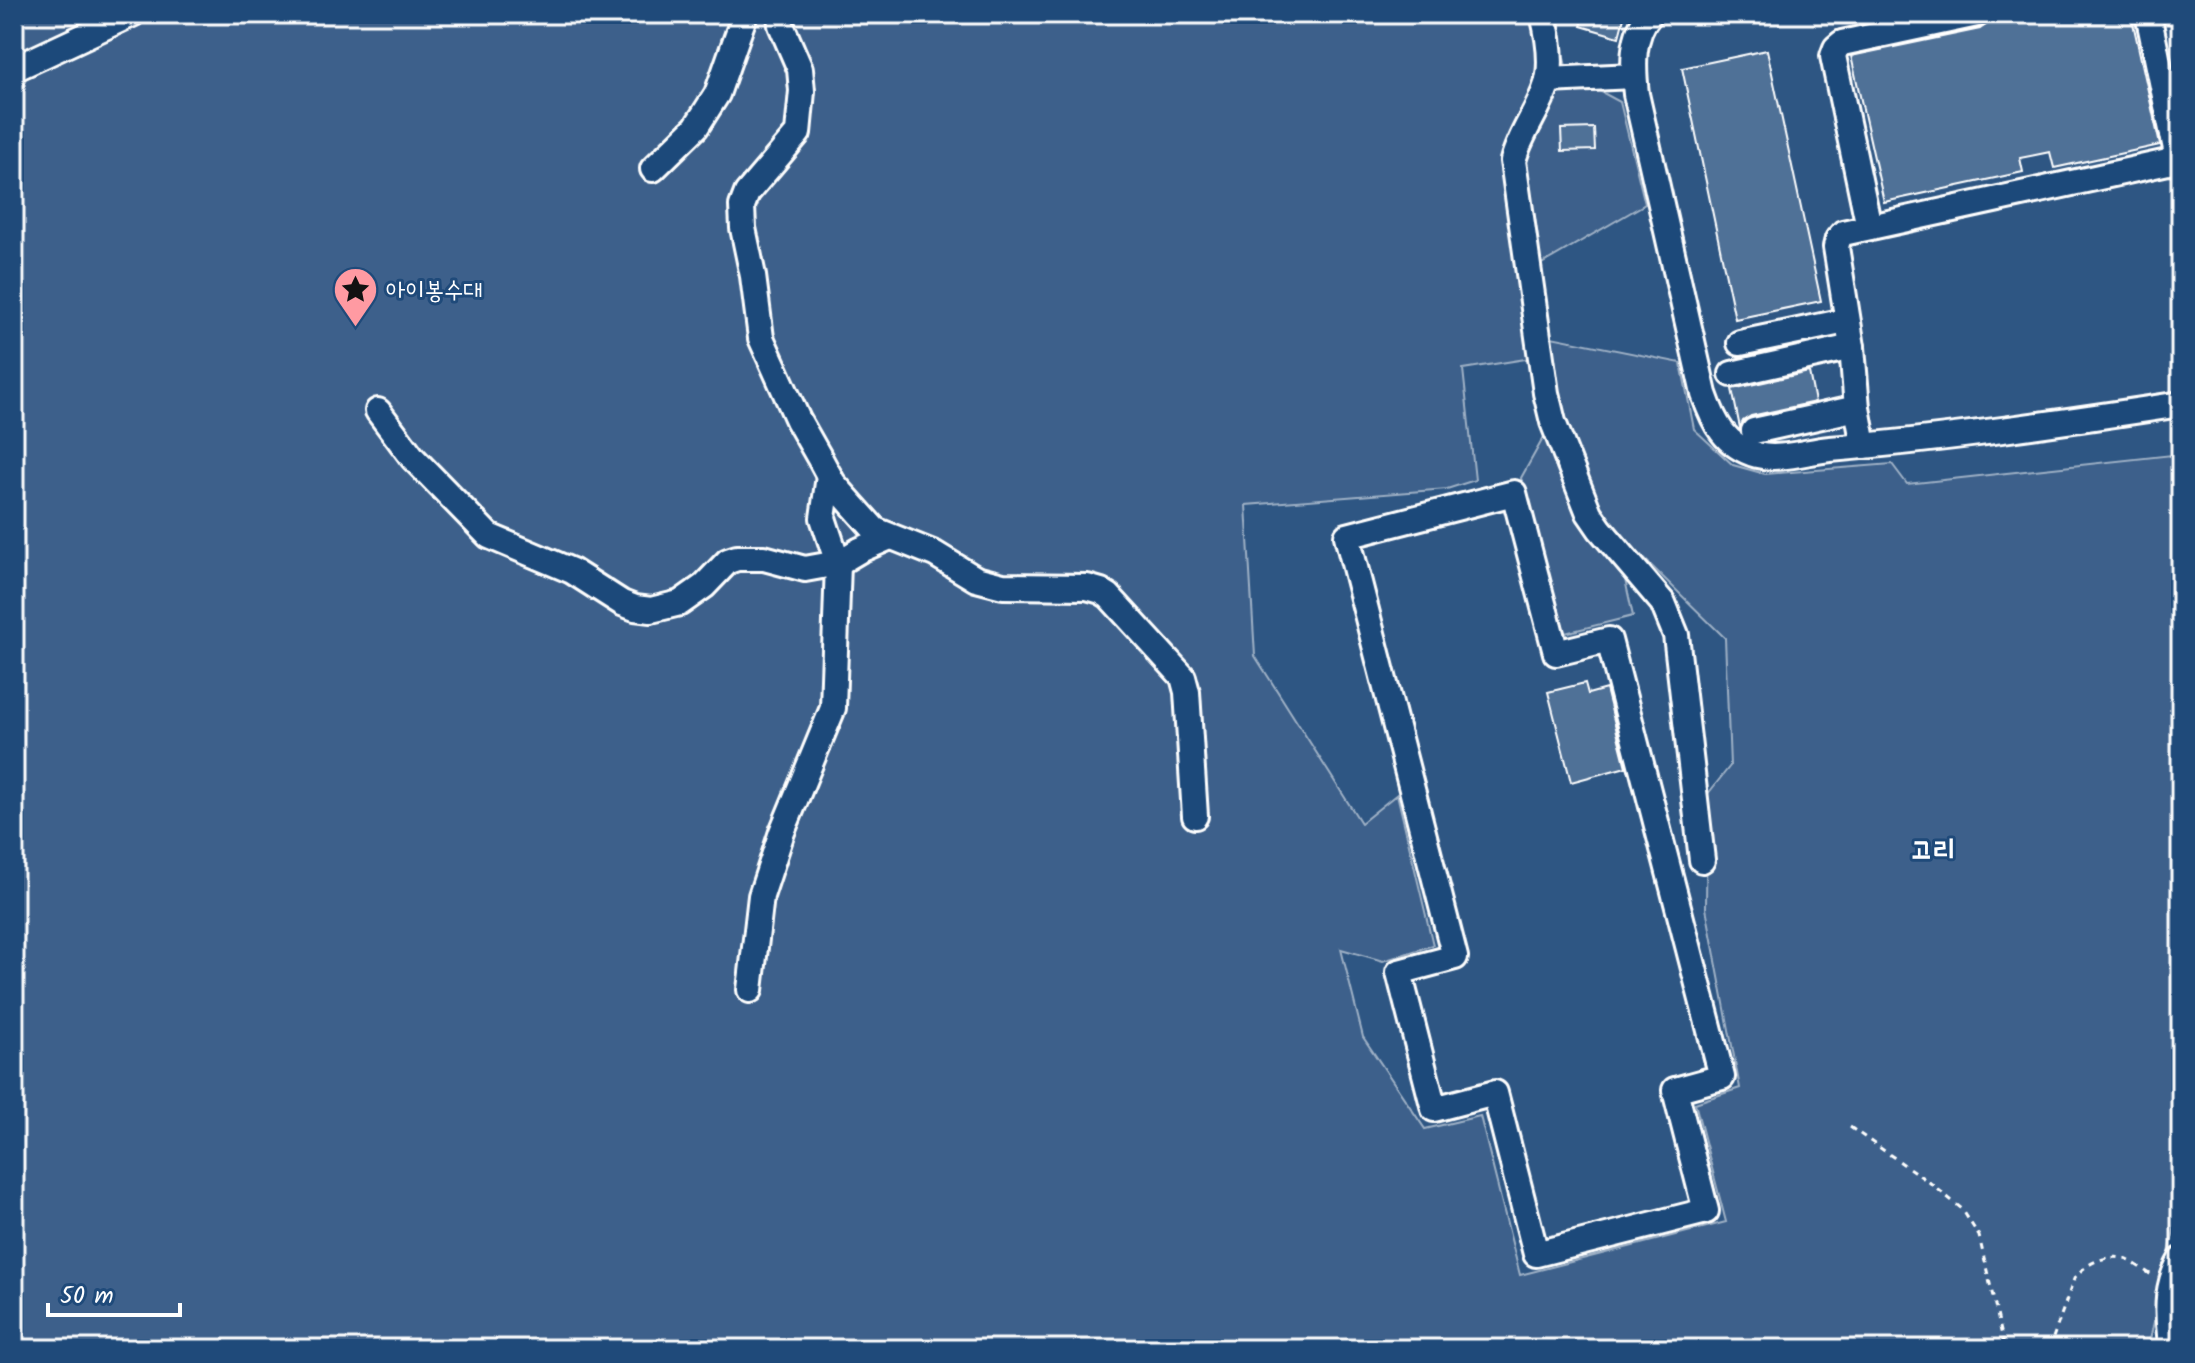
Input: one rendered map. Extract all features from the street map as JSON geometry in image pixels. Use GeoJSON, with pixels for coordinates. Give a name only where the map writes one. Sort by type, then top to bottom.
{"type":"FeatureCollection","features":[{"type":"Feature","properties":{"kind":"lane"},"geometry":{"type":"LineString","coordinates":[[14,69],[132,14]]}},
{"type":"Feature","properties":{"kind":"lane"},"geometry":{"type":"LineString","coordinates":[[653,169],[696,127],[717,94],[745,14]]}},
{"type":"Feature","properties":{"kind":"lane"},"geometry":{"type":"LineString","coordinates":[[780,14],[781,25],[800,69],[802,91],[798,133],[747,193],[742,206],[761,338],[798,420],[829,476],[875,530],[935,554],[976,579],[1003,586],[1087,587],[1109,596],[1183,677],[1187,692],[1195,816]]}},
{"type":"Feature","properties":{"kind":"lane"},"geometry":{"type":"LineString","coordinates":[[1543,14],[1550,63],[1548,80],[1517,143],[1513,161],[1538,394],[1553,422],[1589,513],[1663,603],[1676,635],[1700,848],[1662,846]]}},
{"type":"Feature","properties":{"kind":"lane"},"geometry":{"type":"LineString","coordinates":[[1650,14],[1639,30],[1635,50],[1636,94],[1704,394],[1713,419],[1737,446],[1771,458],[2009,430],[2181,404]]}},
{"type":"Feature","properties":{"kind":"lane"},"geometry":{"type":"LineString","coordinates":[[1869,227],[1833,56],[1836,48],[1842,43],[1977,14]]}},
{"type":"Feature","properties":{"kind":"lane"},"geometry":{"type":"LineString","coordinates":[[1864,446],[1836,247],[1838,239],[1843,233],[2173,159],[2177,154],[2148,14]]}},
{"type":"Feature","properties":{"kind":"lane"},"geometry":{"type":"LineString","coordinates":[[1548,80],[1634,76]]}},
{"type":"Feature","properties":{"kind":"lane"},"geometry":{"type":"LineString","coordinates":[[1740,343],[1846,321]]}},
{"type":"Feature","properties":{"kind":"lane"},"geometry":{"type":"LineString","coordinates":[[1732,374],[1852,347]]}},
{"type":"Feature","properties":{"kind":"lane"},"geometry":{"type":"LineString","coordinates":[[1754,431],[1857,408]]}},
{"type":"Feature","properties":{"kind":"lane"},"geometry":{"type":"LineString","coordinates":[[378,411],[413,458],[489,536],[572,571],[635,608],[651,610],[680,603],[704,586],[728,561],[737,558],[764,558],[824,566],[890,537]]}},
{"type":"Feature","properties":{"kind":"lane"},"geometry":{"type":"LineString","coordinates":[[750,990],[761,896],[782,832],[833,708],[823,518],[829,476]]}},
{"type":"Feature","properties":{"kind":"lane"},"geometry":{"type":"LineString","coordinates":[[1514,493],[1556,653],[1609,640],[1662,846],[1722,1077],[1675,1090],[1706,1211],[1536,1254],[1495,1093],[1434,1109],[1399,972],[1455,957],[1347,536],[1514,493]]}},
{"type":"Feature","properties":{"kind":"lane"},"geometry":{"type":"LineString","coordinates":[[2172,1338],[2168,1300],[2177,1268]]}},
{"type":"Feature","properties":{"kind":"path"},"geometry":{"type":"LineString","coordinates":[[1850,1127],[1962,1209],[1979,1236],[2005,1349]]}},
{"type":"Feature","properties":{"kind":"path"},"geometry":{"type":"LineString","coordinates":[[2049,1349],[2079,1271],[2094,1262],[2110,1258],[2124,1258],[2152,1275],[2177,1268]]}},
{"type":"Feature","properties":{"kind":"shaded area"},"geometry":{"type":"Polygon","coordinates":[[[14,14],[1553,14],[1568,74],[1620,102],[1645,204],[1533,269],[1551,337],[1681,363],[1694,429],[1733,465],[1765,474],[1892,464],[1907,484],[2181,454],[2181,693],[2172,735],[2181,738],[2181,1198],[2148,1349],[14,1349],[14,14]],[[1532,358],[1463,369],[1475,480],[1447,489],[1246,505],[1255,656],[1361,823],[1397,794],[1433,945],[1383,961],[1341,949],[1363,1037],[1425,1129],[1480,1116],[1520,1275],[1726,1222],[1695,1103],[1740,1088],[1706,908],[1707,795],[1730,766],[1725,638],[1614,529],[1633,616],[1565,633],[1521,478],[1545,435],[1532,358]]]}},
{"type":"Feature","properties":{"kind":"shaded area"},"geometry":{"type":"Polygon","coordinates":[[[1553,14],[2181,14],[2181,454],[1906,484],[1892,464],[1764,474],[1733,465],[1694,429],[1681,363],[1551,338],[1533,269],[1568,74],[1553,14]]]}},
{"type":"Feature","properties":{"kind":"shaded area"},"geometry":{"type":"Polygon","coordinates":[[[1533,358],[1545,435],[1521,478],[1613,528],[1725,637],[1730,766],[1707,795],[1706,908],[1740,1088],[1695,1103],[1726,1222],[1520,1275],[1480,1116],[1425,1129],[1363,1037],[1340,948],[1397,795],[1362,823],[1255,656],[1246,505],[1447,489],[1474,480],[1463,369],[1533,358]]]}},
{"type":"Feature","properties":{"kind":"building"},"geometry":{"type":"Polygon","coordinates":[[[1585,14],[1625,14],[1619,37],[1581,26],[1585,14]]]}},
{"type":"Feature","properties":{"kind":"building"},"geometry":{"type":"Polygon","coordinates":[[[2022,14],[2131,14],[2160,145],[2054,168],[2050,152],[2020,158],[2023,172],[1884,202],[1851,56],[1980,29],[1990,21],[2022,14]]]}},
{"type":"Feature","properties":{"kind":"building"},"geometry":{"type":"Polygon","coordinates":[[[1767,50],[1821,301],[1735,319],[1682,68],[1767,50]]]}},
{"type":"Feature","properties":{"kind":"building"},"geometry":{"type":"Polygon","coordinates":[[[1594,128],[1595,150],[1562,151],[1561,129],[1594,128]]]}},
{"type":"Feature","properties":{"kind":"building"},"geometry":{"type":"Polygon","coordinates":[[[1809,372],[1815,402],[1751,416],[1743,421],[1740,428],[1732,389],[1809,372]]]}},
{"type":"Feature","properties":{"kind":"building"},"geometry":{"type":"Polygon","coordinates":[[[1585,683],[1588,694],[1606,689],[1626,767],[1571,782],[1548,692],[1585,683]]]}},
{"type":"Feature","properties":{"kind":"place","name":"아이봉수대"},"geometry":{"type":"Point","coordinates":[355,329]}},
{"type":"Feature","properties":{"kind":"district","name":"고리"},"geometry":{"type":"Point","coordinates":[1933,849]}}]}
